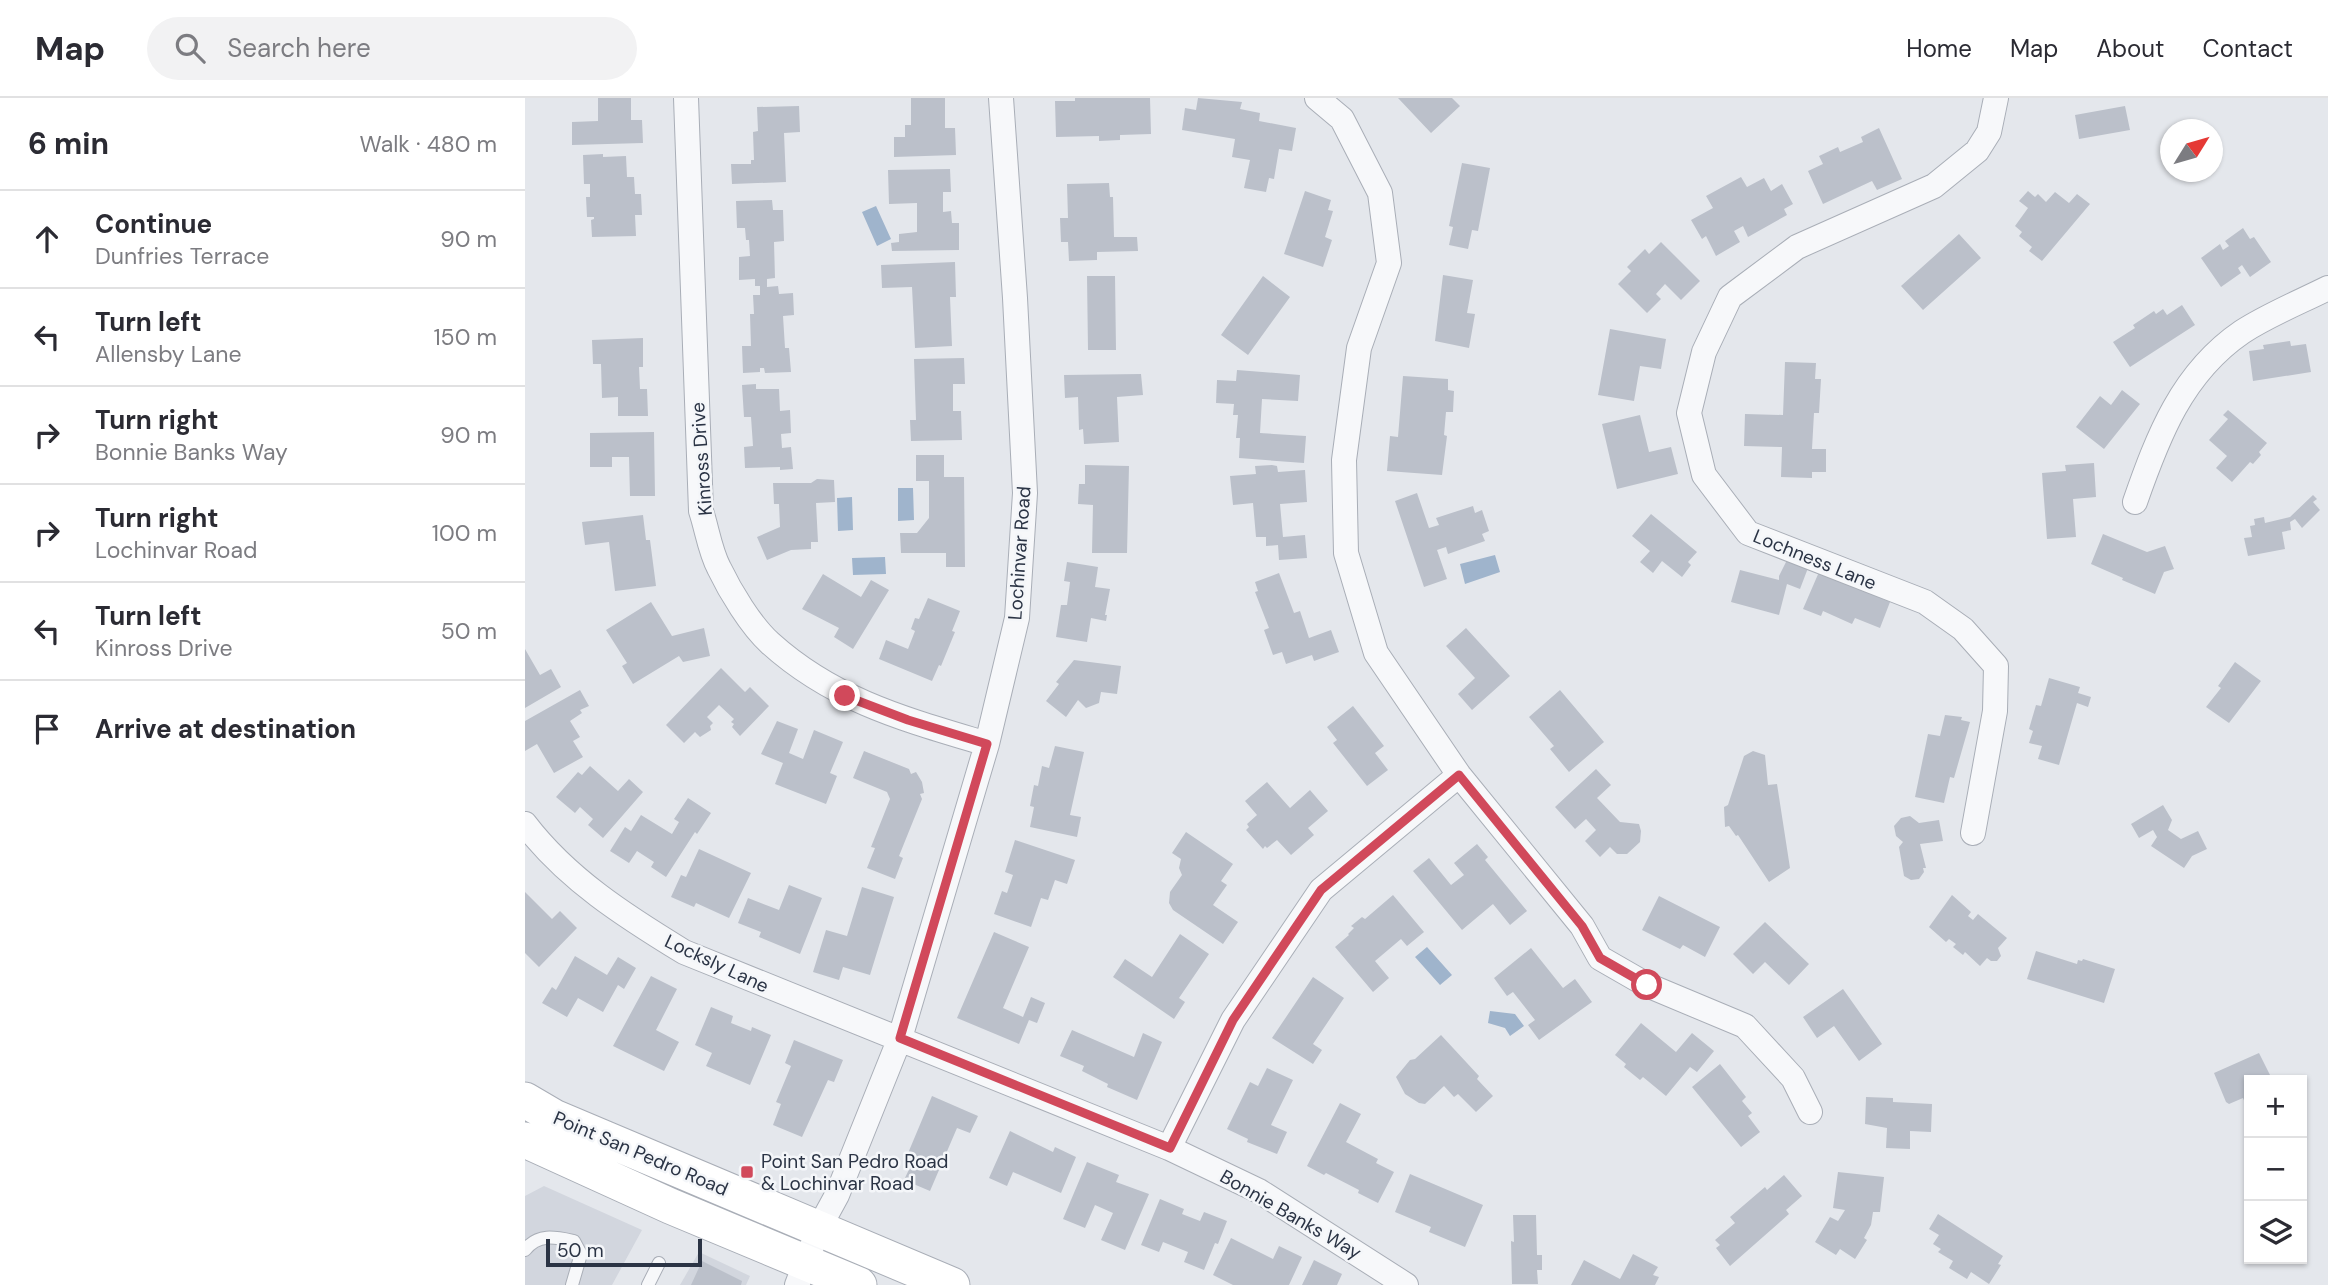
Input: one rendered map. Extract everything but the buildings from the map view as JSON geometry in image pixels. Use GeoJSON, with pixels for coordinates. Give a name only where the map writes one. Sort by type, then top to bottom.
{"type":"FeatureCollection","features":[{"type":"Feature","properties":{"kind":"main road","name":"Point San Pedro Road"},"geometry":{"type":"LineString","coordinates":[[525,1100],[554,1117],[952,1285]]}},
{"type":"Feature","properties":{"kind":"main road","name":"Point San Pedro Road"},"geometry":{"type":"LineString","coordinates":[[525,1140],[670,1206],[801,1274],[859,1285]]}},
{"type":"Feature","properties":{"kind":"street","name":"Kinross Drive"},"geometry":{"type":"LineString","coordinates":[[686,98],[701,511],[718,566],[745,612],[768,642],[807,671],[845,696],[908,720],[987,744]]}},
{"type":"Feature","properties":{"kind":"street","name":"Lochinvar Road"},"geometry":{"type":"LineString","coordinates":[[801,1274],[819,1228],[837,1195],[900,1038],[987,744],[1017,618],[1025,493],[1001,98]]}},
{"type":"Feature","properties":{"kind":"street"},"geometry":{"type":"LineString","coordinates":[[1317,98],[1342,119],[1380,193],[1389,263],[1359,348],[1344,460],[1346,553],[1376,653],[1459,775],[1582,926],[1600,958],[1647,985],[1745,1026],[1793,1078],[1810,1112]]}},
{"type":"Feature","properties":{"kind":"street","name":"Lochness Lane"},"geometry":{"type":"LineString","coordinates":[[1973,833],[1995,711],[1996,666],[1963,629],[1925,602],[1748,533],[1704,475],[1689,413],[1704,352],[1730,297],[1797,247],[1934,186],[1977,151],[1989,132],[1997,98]]}},
{"type":"Feature","properties":{"kind":"street"},"geometry":{"type":"LineString","coordinates":[[2135,502],[2151,455],[2172,409],[2206,362],[2242,332],[2328,288]]}},
{"type":"Feature","properties":{"kind":"street"},"geometry":{"type":"LineString","coordinates":[[1170,1148],[1233,1020],[1321,890],[1459,775]]}},
{"type":"Feature","properties":{"kind":"street","name":"Locksly Lane"},"geometry":{"type":"LineString","coordinates":[[525,824],[575,877],[622,915],[684,952],[751,981],[900,1038]]}},
{"type":"Feature","properties":{"kind":"street","name":"Bonnie Banks Way"},"geometry":{"type":"LineString","coordinates":[[900,1038],[1170,1148],[1259,1191],[1406,1285]]}},
{"type":"Feature","properties":{"kind":"lane"},"geometry":{"type":"LineString","coordinates":[[525,1250],[530,1244],[548,1235],[574,1241],[581,1254],[572,1285]]}},
{"type":"Feature","properties":{"kind":"lane"},"geometry":{"type":"LineString","coordinates":[[648,1285],[659,1263]]}},
{"type":"Feature","properties":{"kind":"shaded area"},"geometry":{"type":"Polygon","coordinates":[[[544,1186],[642,1230],[612,1285],[525,1285],[525,1196],[544,1186]]]}},
{"type":"Feature","properties":{"kind":"shaded area"},"geometry":{"type":"Polygon","coordinates":[[[699,1252],[750,1276],[746,1285],[680,1285],[699,1252]]]}},
{"type":"Feature","properties":{"kind":"water"},"geometry":{"type":"Polygon","coordinates":[[[876,206],[891,239],[877,246],[862,212],[876,206]]]}},
{"type":"Feature","properties":{"kind":"water"},"geometry":{"type":"Polygon","coordinates":[[[898,488],[913,488],[914,520],[898,521],[898,488]]]}},
{"type":"Feature","properties":{"kind":"water"},"geometry":{"type":"Polygon","coordinates":[[[852,497],[853,530],[838,531],[837,498],[852,497]]]}},
{"type":"Feature","properties":{"kind":"water"},"geometry":{"type":"Polygon","coordinates":[[[1495,555],[1500,572],[1465,584],[1460,564],[1495,555]]]}},
{"type":"Feature","properties":{"kind":"water"},"geometry":{"type":"Polygon","coordinates":[[[885,557],[886,574],[853,575],[852,558],[885,557]]]}},
{"type":"Feature","properties":{"kind":"water"},"geometry":{"type":"Polygon","coordinates":[[[1427,947],[1452,975],[1440,985],[1415,957],[1427,947]]]}},
{"type":"Feature","properties":{"kind":"water"},"geometry":{"type":"Polygon","coordinates":[[[1490,1011],[1515,1014],[1524,1026],[1510,1036],[1505,1028],[1488,1023],[1490,1011]]]}},
{"type":"Feature","properties":{"kind":"place","name":"Point San Pedro Road & Lochinvar Road"},"geometry":{"type":"Point","coordinates":[747,1172]}},
{"type":"Feature","properties":{"kind":"route"},"geometry":{"type":"LineString","coordinates":[[845,696],[908,720],[987,744],[900,1038],[1170,1148],[1233,1020],[1321,890],[1459,775],[1582,926],[1600,958],[1647,985]]}}]}
